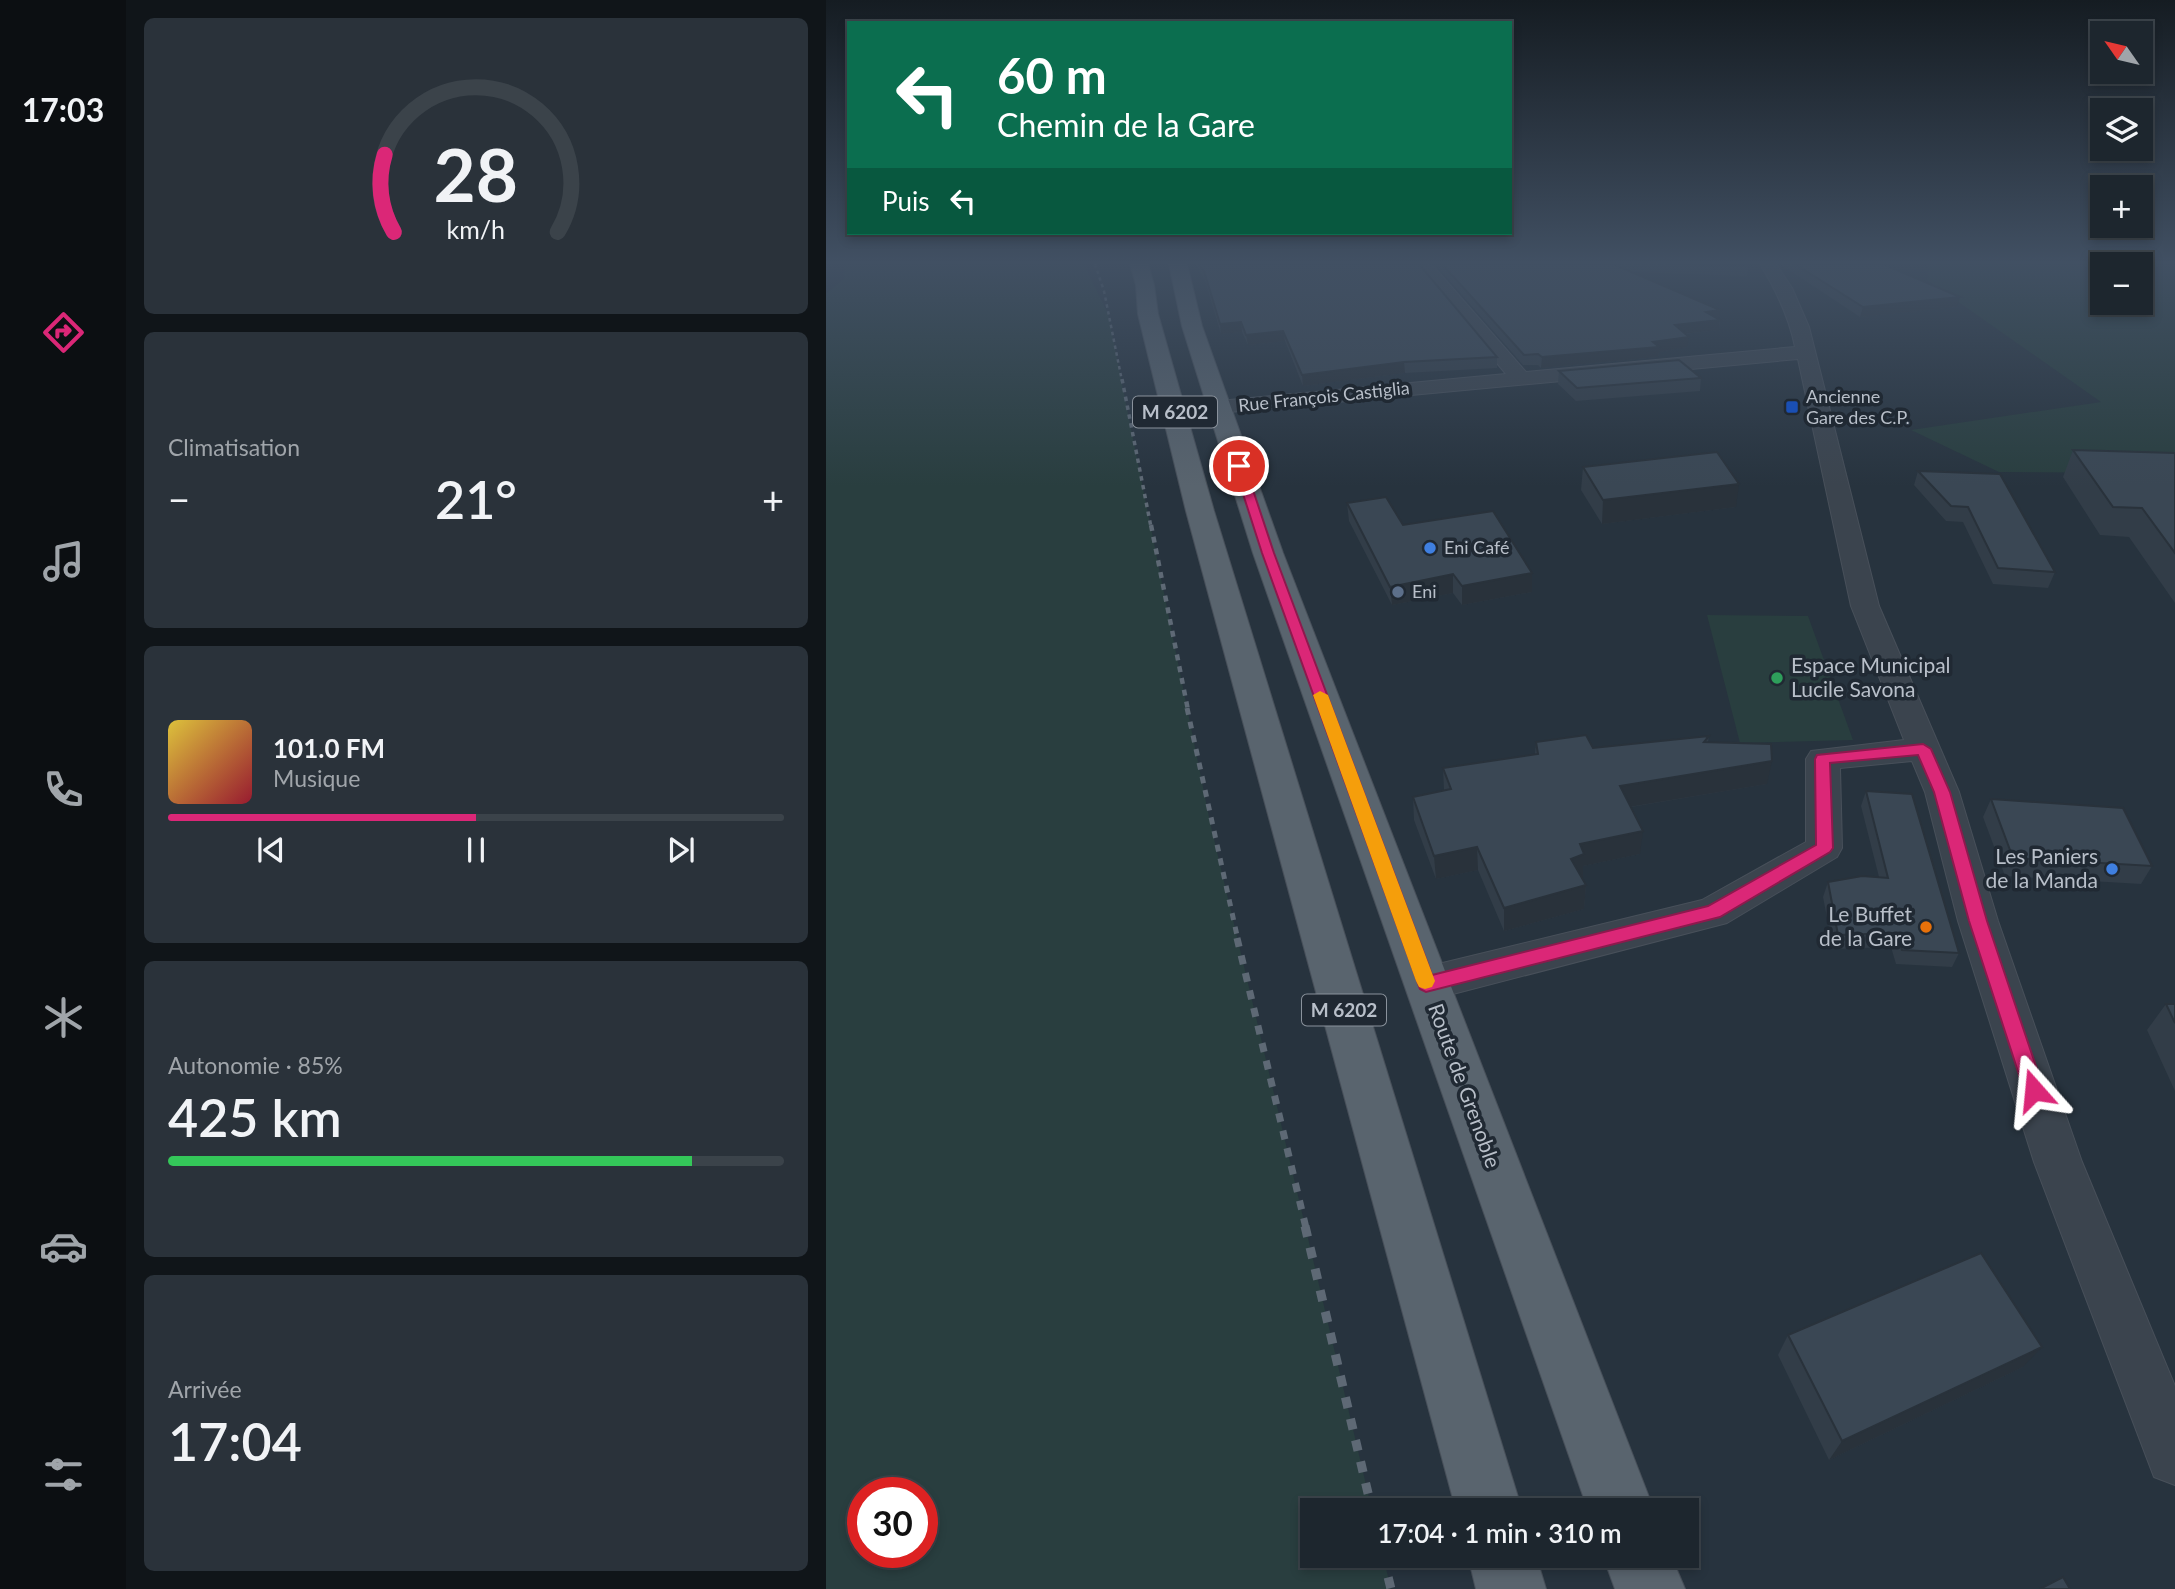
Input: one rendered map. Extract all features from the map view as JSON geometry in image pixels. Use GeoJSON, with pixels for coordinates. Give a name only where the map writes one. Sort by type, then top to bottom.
{"type":"FeatureCollection","features":[{"type":"Feature","properties":{"kind":"main road","name":"M 6202"},"geometry":{"type":"LineString","coordinates":[[1154,338],[1200,511],[1486,1498]]}},
{"type":"Feature","properties":{"kind":"main road","name":"Route de Grenoble"},"geometry":{"type":"LineString","coordinates":[[1196,338],[1268,553],[1617,1498]]}},
{"type":"Feature","properties":{"kind":"main road"},"geometry":{"type":"LineString","coordinates":[[1505,1568],[1511,1589]]}},
{"type":"Feature","properties":{"kind":"main road"},"geometry":{"type":"LineString","coordinates":[[1642,1568],[1650,1589]]}},
{"type":"Feature","properties":{"kind":"street"},"geometry":{"type":"LineString","coordinates":[[1486,338],[1520,378]]}},
{"type":"Feature","properties":{"kind":"street"},"geometry":{"type":"LineString","coordinates":[[1803,338],[1865,606],[1942,792],[1978,921],[2058,1162],[2175,1456]]}},
{"type":"Feature","properties":{"kind":"street","name":"Rue François Castiglia"},"geometry":{"type":"LineString","coordinates":[[1219,407],[1806,352]]}},
{"type":"Feature","properties":{"kind":"street"},"geometry":{"type":"LineString","coordinates":[[1426,984],[1713,912],[1824,848],[1822,759],[1923,749]]}},
{"type":"Feature","properties":{"kind":"green space"},"geometry":{"type":"Polygon","coordinates":[[[826,338],[1113,338],[1210,822],[1369,1498],[1300,1498],[1300,1568],[1386,1568],[1391,1589],[826,1589],[826,338]]]}},
{"type":"Feature","properties":{"kind":"green space"},"geometry":{"type":"Polygon","coordinates":[[[2010,338],[2175,338],[2175,473],[1999,472],[1911,430],[2101,402],[2010,338]]]}},
{"type":"Feature","properties":{"kind":"green space","name":"Espace Municipal Lucile Savona"},"geometry":{"type":"Polygon","coordinates":[[[1707,615],[1808,616],[1853,740],[1740,743],[1707,615]]]}},
{"type":"Feature","properties":{"kind":"building"},"geometry":{"type":"Polygon","coordinates":[[[1286,338],[1481,338],[1497,357],[1404,362],[1302,375],[1286,338]]]}},
{"type":"Feature","properties":{"kind":"building"},"geometry":{"type":"Polygon","coordinates":[[[1509,338],[1681,338],[1653,342],[1659,347],[1542,357],[1538,354],[1524,355],[1509,338]]]}},
{"type":"Feature","properties":{"kind":"building"},"geometry":{"type":"Polygon","coordinates":[[[1679,360],[1701,378],[1577,388],[1559,371],[1679,360]]]}},
{"type":"Feature","properties":{"kind":"building"},"geometry":{"type":"Polygon","coordinates":[[[2073,450],[2175,453],[2175,553],[2142,508],[2113,507],[2073,450]]]}},
{"type":"Feature","properties":{"kind":"building"},"geometry":{"type":"Polygon","coordinates":[[[1717,452],[1739,484],[1603,500],[1583,467],[1717,452]]]}},
{"type":"Feature","properties":{"kind":"building"},"geometry":{"type":"Polygon","coordinates":[[[1918,471],[2000,474],[2055,572],[1998,568],[1968,507],[1951,506],[1918,471]]]}},
{"type":"Feature","properties":{"kind":"building"},"geometry":{"type":"Polygon","coordinates":[[[1386,497],[1403,525],[1493,511],[1532,573],[1462,586],[1453,574],[1390,587],[1347,503],[1386,497]]]}},
{"type":"Feature","properties":{"kind":"building"},"geometry":{"type":"Polygon","coordinates":[[[1586,735],[1593,748],[1709,736],[1704,742],[1771,744],[1772,761],[1620,786],[1643,831],[1580,844],[1584,854],[1571,859],[1586,885],[1504,908],[1477,847],[1434,856],[1413,797],[1451,789],[1443,768],[1538,754],[1536,742],[1586,735]]]}},
{"type":"Feature","properties":{"kind":"building"},"geometry":{"type":"Polygon","coordinates":[[[1866,791],[1912,794],[1959,953],[1902,950],[1897,933],[1838,935],[1828,882],[1862,876],[1888,878],[1866,791]]]}},
{"type":"Feature","properties":{"kind":"building"},"geometry":{"type":"Polygon","coordinates":[[[1991,799],[2123,808],[2152,866],[2013,858],[1991,799]]]}},
{"type":"Feature","properties":{"kind":"building"},"geometry":{"type":"Polygon","coordinates":[[[2166,1004],[2175,1004],[2175,1023],[2166,1004]]]}},
{"type":"Feature","properties":{"kind":"building"},"geometry":{"type":"Polygon","coordinates":[[[1981,1253],[2042,1347],[1842,1441],[1788,1335],[1981,1253]]]}},
{"type":"Feature","properties":{"kind":"building"},"geometry":{"type":"Polygon","coordinates":[[[2063,1577],[2070,1589],[2040,1589],[2063,1577]]]}},
{"type":"Feature","properties":{"kind":"railway"},"geometry":{"type":"LineString","coordinates":[[1113,338],[1122,381]]}},
{"type":"Feature","properties":{"kind":"railway"},"geometry":{"type":"LineString","coordinates":[[1122,379],[1151,527]]}},
{"type":"Feature","properties":{"kind":"railway"},"geometry":{"type":"LineString","coordinates":[[1151,525],[1188,710]]}},
{"type":"Feature","properties":{"kind":"railway"},"geometry":{"type":"LineString","coordinates":[[1187,708],[1238,940]]}},
{"type":"Feature","properties":{"kind":"railway"},"geometry":{"type":"LineString","coordinates":[[1237,938],[1306,1228]]}},
{"type":"Feature","properties":{"kind":"railway"},"geometry":{"type":"LineString","coordinates":[[1305,1226],[1369,1498]]}},
{"type":"Feature","properties":{"kind":"railway"},"geometry":{"type":"LineString","coordinates":[[1386,1568],[1391,1589]]}},
{"type":"Feature","properties":{"kind":"slow traffic"},"geometry":{"type":"LineString","coordinates":[[1320,695],[1425,981]]}},
{"type":"Feature","properties":{"kind":"place","name":"Ancienne Gare des C.P."},"geometry":{"type":"Point","coordinates":[1792,407]}},
{"type":"Feature","properties":{"kind":"place","name":"Eni Café"},"geometry":{"type":"Point","coordinates":[1430,548]}},
{"type":"Feature","properties":{"kind":"place","name":"Eni"},"geometry":{"type":"Point","coordinates":[1398,592]}},
{"type":"Feature","properties":{"kind":"place","name":"Espace Municipal Lucile Savona"},"geometry":{"type":"Point","coordinates":[1777,678]}},
{"type":"Feature","properties":{"kind":"place","name":"Les Paniers de la Manda"},"geometry":{"type":"Point","coordinates":[2112,869]}},
{"type":"Feature","properties":{"kind":"place","name":"Le Buffet de la Gare"},"geometry":{"type":"Point","coordinates":[1926,927]}},
{"type":"Feature","properties":{"kind":"route"},"geometry":{"type":"LineString","coordinates":[[1239,466],[1268,553],[1426,984],[1713,912],[1824,848],[1822,759],[1923,749],[1942,792],[1978,921],[2034,1090]]}}]}
